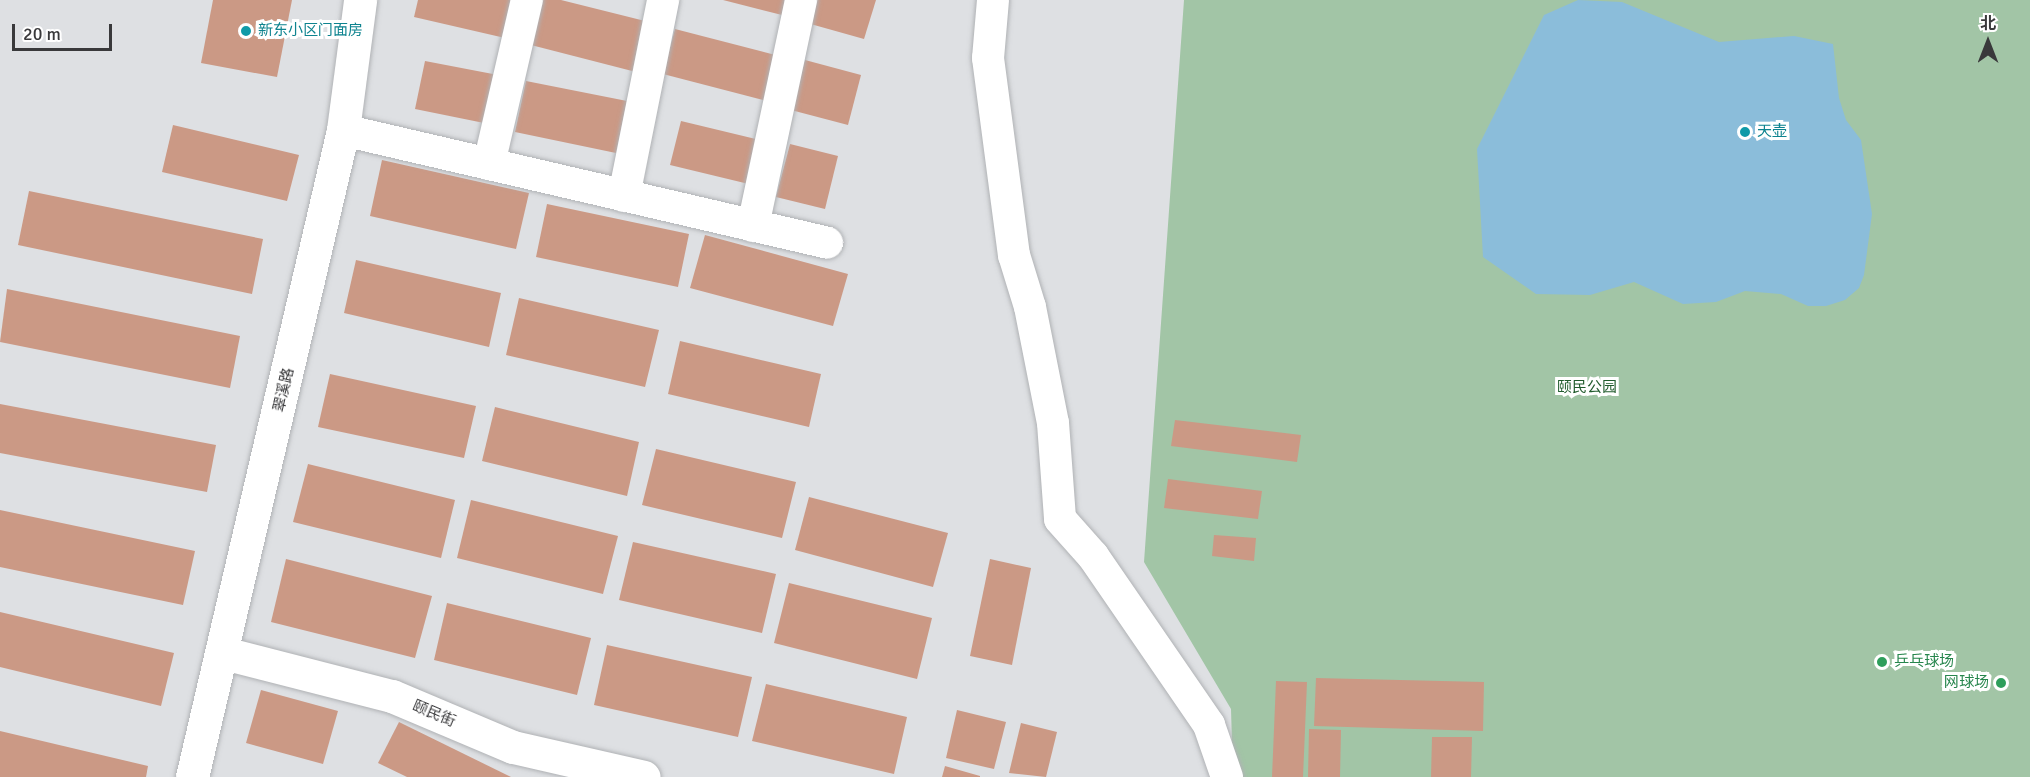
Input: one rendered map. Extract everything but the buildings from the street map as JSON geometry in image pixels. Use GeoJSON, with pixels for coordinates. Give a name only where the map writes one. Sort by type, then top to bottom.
{"type":"FeatureCollection","features":[{"type":"Feature","properties":{"kind":"street","name":"翠溪路"},"geometry":{"type":"LineString","coordinates":[[192,777],[224,652],[343,130],[360,0]]}},
{"type":"Feature","properties":{"kind":"street"},"geometry":{"type":"LineString","coordinates":[[489,164],[527,0]]}},
{"type":"Feature","properties":{"kind":"street"},"geometry":{"type":"LineString","coordinates":[[624,196],[663,0]]}},
{"type":"Feature","properties":{"kind":"street"},"geometry":{"type":"LineString","coordinates":[[753,225],[801,0]]}},
{"type":"Feature","properties":{"kind":"street"},"geometry":{"type":"LineString","coordinates":[[993,0],[988,58],[1014,255],[1030,308],[1053,423],[1060,519],[1093,556],[1209,725],[1227,777]]}},
{"type":"Feature","properties":{"kind":"street"},"geometry":{"type":"LineString","coordinates":[[343,130],[827,243]]}},
{"type":"Feature","properties":{"kind":"street","name":"颐民街"},"geometry":{"type":"LineString","coordinates":[[224,652],[392,696],[513,747],[644,777]]}},
{"type":"Feature","properties":{"kind":"green space","name":"颐民公园"},"geometry":{"type":"Polygon","coordinates":[[[1184,0],[2030,0],[2030,777],[1233,777],[1231,709],[1144,562],[1184,0]]]}},
{"type":"Feature","properties":{"kind":"water"},"geometry":{"type":"Polygon","coordinates":[[[1578,0],[1622,2],[1719,42],[1794,36],[1833,44],[1839,98],[1846,120],[1861,140],[1872,214],[1864,275],[1859,288],[1845,300],[1826,306],[1808,306],[1781,294],[1745,291],[1716,302],[1683,304],[1634,282],[1590,295],[1536,294],[1483,257],[1477,149],[1544,15],[1578,0]]]}},
{"type":"Feature","properties":{"kind":"place","name":"新东小区门面房"},"geometry":{"type":"Point","coordinates":[246,31]}},
{"type":"Feature","properties":{"kind":"place","name":"天壶"},"geometry":{"type":"Point","coordinates":[1745,132]}},
{"type":"Feature","properties":{"kind":"place","name":"乒乓球场"},"geometry":{"type":"Point","coordinates":[1882,662]}},
{"type":"Feature","properties":{"kind":"place","name":"网球场"},"geometry":{"type":"Point","coordinates":[2001,683]}}]}
